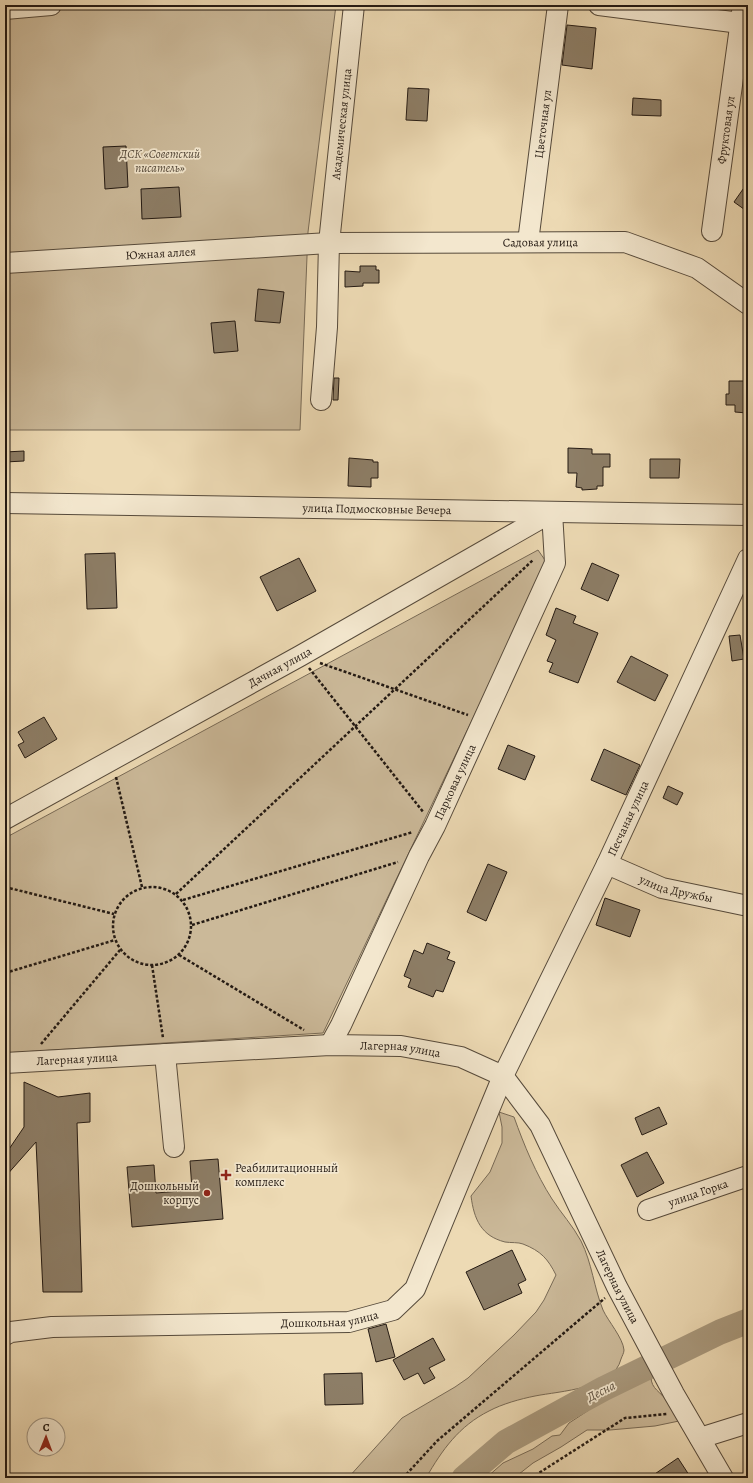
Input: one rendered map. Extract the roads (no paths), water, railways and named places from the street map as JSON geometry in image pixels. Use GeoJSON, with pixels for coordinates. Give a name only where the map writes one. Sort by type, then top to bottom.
{"type":"FeatureCollection","features":[{"type":"Feature","properties":{"kind":"street"},"geometry":{"type":"LineString","coordinates":[[5,9],[51,5]]}},
{"type":"Feature","properties":{"kind":"street","name":"Академическая улица"},"geometry":{"type":"LineString","coordinates":[[321,400],[327,327],[323,243],[354,5]]}},
{"type":"Feature","properties":{"kind":"street","name":"Цветочная ул"},"geometry":{"type":"LineString","coordinates":[[528,242],[558,5]]}},
{"type":"Feature","properties":{"kind":"street"},"geometry":{"type":"LineString","coordinates":[[599,5],[744,17]]}},
{"type":"Feature","properties":{"kind":"street","name":"Фруктовая ул"},"geometry":{"type":"LineString","coordinates":[[712,231],[744,17]]}},
{"type":"Feature","properties":{"kind":"street","name":"Садовая улица"},"geometry":{"type":"LineString","coordinates":[[323,243],[625,242],[697,268],[748,304]]}},
{"type":"Feature","properties":{"kind":"street","name":"Южная аллея"},"geometry":{"type":"LineString","coordinates":[[5,262],[323,243]]}},
{"type":"Feature","properties":{"kind":"street","name":"улица Подмосковные Вечера"},"geometry":{"type":"LineString","coordinates":[[5,503],[748,515]]}},
{"type":"Feature","properties":{"kind":"street","name":"Дачная улица"},"geometry":{"type":"LineString","coordinates":[[5,819],[300,656],[552,512]]}},
{"type":"Feature","properties":{"kind":"street","name":"Парковая улица"},"geometry":{"type":"LineString","coordinates":[[330,1046],[484,721],[555,563],[552,512]]}},
{"type":"Feature","properties":{"kind":"street","name":"Песчаная улица"},"geometry":{"type":"LineString","coordinates":[[503,1076],[607,864],[748,559]]}},
{"type":"Feature","properties":{"kind":"street","name":"улица Дружбы"},"geometry":{"type":"LineString","coordinates":[[607,864],[662,888],[748,906]]}},
{"type":"Feature","properties":{"kind":"street","name":"Лагерная улица"},"geometry":{"type":"LineString","coordinates":[[5,1063],[330,1046],[401,1046],[462,1057],[503,1076],[540,1125],[617,1287],[700,1438]]}},
{"type":"Feature","properties":{"kind":"street"},"geometry":{"type":"LineString","coordinates":[[165,1054],[174,1147]]}},
{"type":"Feature","properties":{"kind":"street","name":"Дошкольная улица"},"geometry":{"type":"LineString","coordinates":[[5,1335],[11,1332],[52,1327],[349,1322],[393,1310],[415,1289],[503,1076]]}},
{"type":"Feature","properties":{"kind":"street","name":"улица Горка"},"geometry":{"type":"LineString","coordinates":[[648,1210],[748,1176]]}},
{"type":"Feature","properties":{"kind":"street"},"geometry":{"type":"LineString","coordinates":[[723,1478],[700,1438],[748,1423]]}},
{"type":"Feature","properties":{"kind":"waterway","name":"Десна"},"geometry":{"type":"LineString","coordinates":[[464,1478],[506,1442],[603,1389],[720,1332],[748,1321]]}},
{"type":"Feature","properties":{"kind":"place","name":"Реабилитационный комплекс"},"geometry":{"type":"Point","coordinates":[226,1175]}},
{"type":"Feature","properties":{"kind":"place","name":"Дошкольный корпус"},"geometry":{"type":"Point","coordinates":[207,1193]}},
{"type":"Feature","properties":{"kind":"park label","name":"ДСК «Советский писатель»"},"geometry":{"type":"Point","coordinates":[160,161]}}]}
